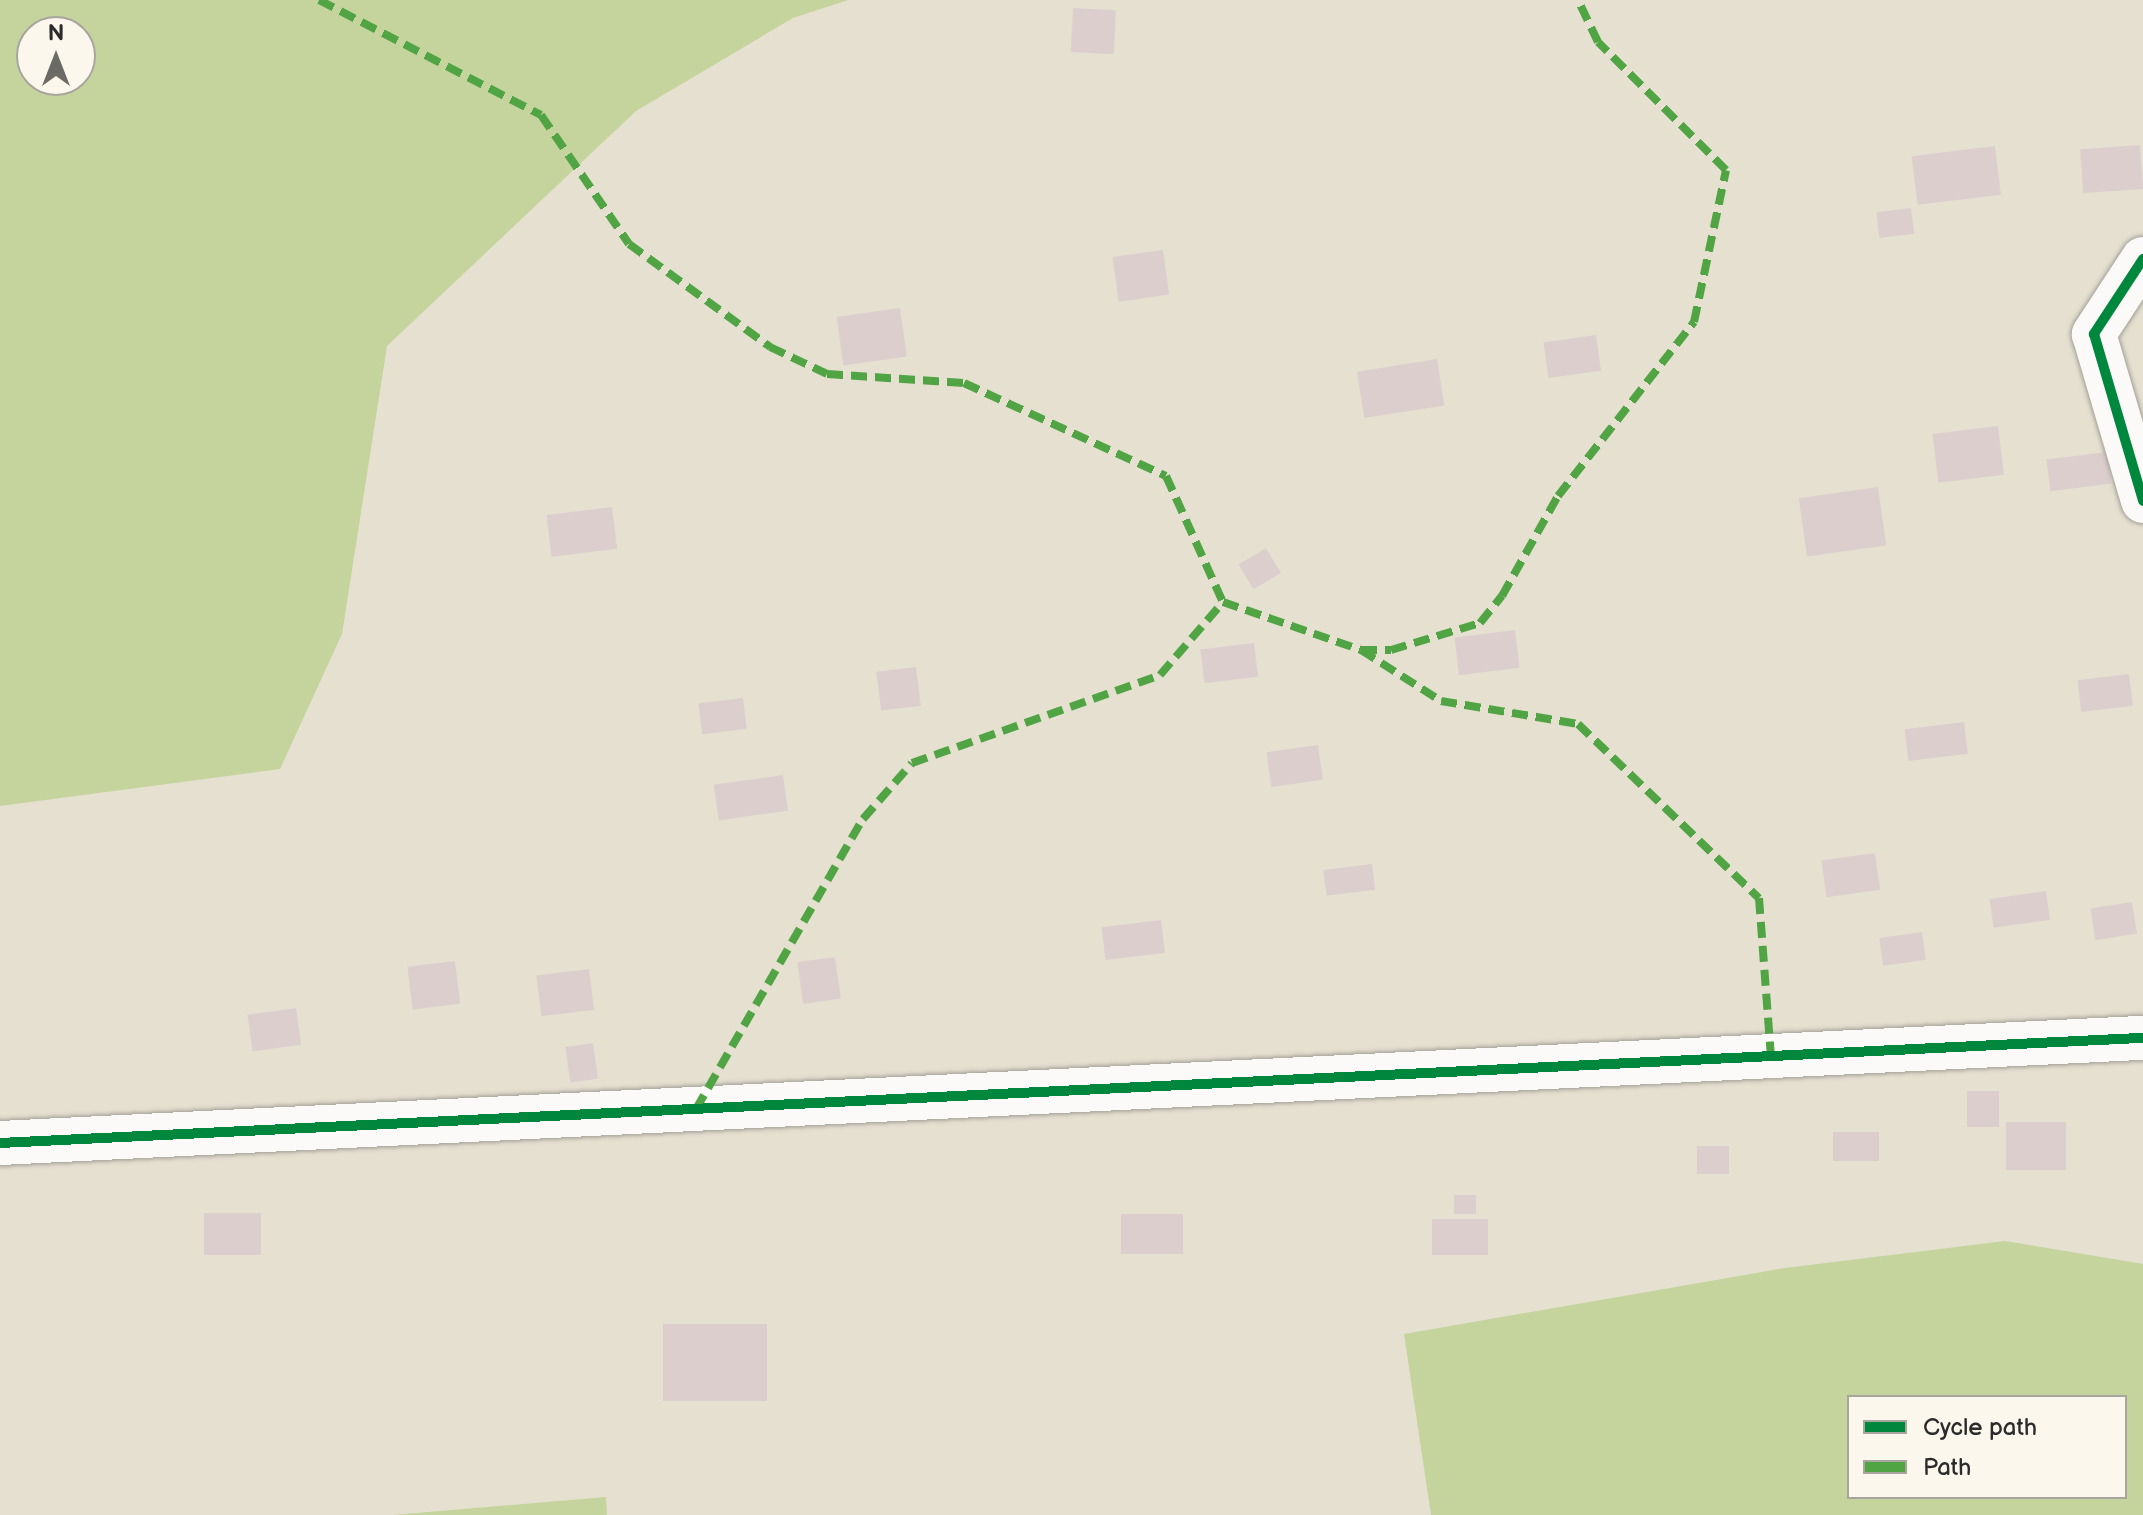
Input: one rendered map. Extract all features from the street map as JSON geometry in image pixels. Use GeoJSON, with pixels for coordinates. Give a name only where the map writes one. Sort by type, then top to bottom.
{"type":"FeatureCollection","features":[{"type":"Feature","properties":{"kind":"street"},"geometry":{"type":"LineString","coordinates":[[2143,259],[2094,334],[2143,501]]}},
{"type":"Feature","properties":{"kind":"street"},"geometry":{"type":"LineString","coordinates":[[0,1143],[2143,1038]]}},
{"type":"Feature","properties":{"kind":"green space"},"geometry":{"type":"Polygon","coordinates":[[[0,0],[848,0],[793,18],[636,111],[387,346],[342,634],[280,769],[0,806],[0,0]]]}},
{"type":"Feature","properties":{"kind":"green space"},"geometry":{"type":"Polygon","coordinates":[[[2005,1241],[2143,1264],[2143,1515],[1431,1515],[1404,1334],[1785,1268],[2005,1241]]]}},
{"type":"Feature","properties":{"kind":"green space"},"geometry":{"type":"Polygon","coordinates":[[[606,1497],[607,1515],[393,1515],[606,1497]]]}},
{"type":"Feature","properties":{"kind":"building"},"geometry":{"type":"Polygon","coordinates":[[[1073,8],[1116,10],[1114,54],[1071,52],[1073,8]]]}},
{"type":"Feature","properties":{"kind":"building"},"geometry":{"type":"Polygon","coordinates":[[[2140,145],[2143,189],[2083,193],[2080,149],[2140,145]]]}},
{"type":"Feature","properties":{"kind":"building"},"geometry":{"type":"Polygon","coordinates":[[[1995,146],[2001,195],[1918,205],[1912,156],[1995,146]]]}},
{"type":"Feature","properties":{"kind":"building"},"geometry":{"type":"Polygon","coordinates":[[[1911,208],[1914,234],[1879,238],[1876,212],[1911,208]]]}},
{"type":"Feature","properties":{"kind":"building"},"geometry":{"type":"Polygon","coordinates":[[[1163,250],[1169,295],[1119,302],[1112,257],[1163,250]]]}},
{"type":"Feature","properties":{"kind":"building"},"geometry":{"type":"Polygon","coordinates":[[[900,308],[907,357],[843,365],[837,317],[900,308]]]}},
{"type":"Feature","properties":{"kind":"building"},"geometry":{"type":"Polygon","coordinates":[[[1596,335],[1601,371],[1549,378],[1544,342],[1596,335]]]}},
{"type":"Feature","properties":{"kind":"building"},"geometry":{"type":"Polygon","coordinates":[[[1437,359],[1444,405],[1364,418],[1357,372],[1437,359]]]}},
{"type":"Feature","properties":{"kind":"building"},"geometry":{"type":"Polygon","coordinates":[[[1998,426],[2004,475],[1938,483],[1932,434],[1998,426]]]}},
{"type":"Feature","properties":{"kind":"building"},"geometry":{"type":"Polygon","coordinates":[[[2107,452],[2111,484],[2050,491],[2046,459],[2107,452]]]}},
{"type":"Feature","properties":{"kind":"building"},"geometry":{"type":"Polygon","coordinates":[[[1878,487],[1886,545],[1807,557],[1799,498],[1878,487]]]}},
{"type":"Feature","properties":{"kind":"building"},"geometry":{"type":"Polygon","coordinates":[[[612,507],[617,549],[552,557],[546,515],[612,507]]]}},
{"type":"Feature","properties":{"kind":"building"},"geometry":{"type":"Polygon","coordinates":[[[1266,548],[1281,573],[1254,589],[1239,564],[1266,548]]]}},
{"type":"Feature","properties":{"kind":"building"},"geometry":{"type":"Polygon","coordinates":[[[1515,630],[1520,668],[1459,675],[1454,637],[1515,630]]]}},
{"type":"Feature","properties":{"kind":"building"},"geometry":{"type":"Polygon","coordinates":[[[1254,643],[1258,677],[1205,683],[1200,650],[1254,643]]]}},
{"type":"Feature","properties":{"kind":"building"},"geometry":{"type":"Polygon","coordinates":[[[916,667],[921,706],[881,711],[876,672],[916,667]]]}},
{"type":"Feature","properties":{"kind":"building"},"geometry":{"type":"Polygon","coordinates":[[[2129,674],[2133,706],[2081,712],[2077,680],[2129,674]]]}},
{"type":"Feature","properties":{"kind":"building"},"geometry":{"type":"Polygon","coordinates":[[[743,698],[747,729],[702,734],[698,703],[743,698]]]}},
{"type":"Feature","properties":{"kind":"building"},"geometry":{"type":"Polygon","coordinates":[[[1964,722],[1968,754],[1908,761],[1904,729],[1964,722]]]}},
{"type":"Feature","properties":{"kind":"building"},"geometry":{"type":"Polygon","coordinates":[[[1318,745],[1323,780],[1271,787],[1267,752],[1318,745]]]}},
{"type":"Feature","properties":{"kind":"building"},"geometry":{"type":"Polygon","coordinates":[[[783,775],[788,811],[719,820],[714,785],[783,775]]]}},
{"type":"Feature","properties":{"kind":"building"},"geometry":{"type":"Polygon","coordinates":[[[1875,853],[1880,890],[1827,897],[1822,861],[1875,853]]]}},
{"type":"Feature","properties":{"kind":"building"},"geometry":{"type":"Polygon","coordinates":[[[1372,864],[1375,890],[1327,896],[1323,870],[1372,864]]]}},
{"type":"Feature","properties":{"kind":"building"},"geometry":{"type":"Polygon","coordinates":[[[2046,891],[2050,920],[1994,928],[1990,899],[2046,891]]]}},
{"type":"Feature","properties":{"kind":"building"},"geometry":{"type":"Polygon","coordinates":[[[2132,902],[2137,934],[2096,940],[2091,909],[2132,902]]]}},
{"type":"Feature","properties":{"kind":"building"},"geometry":{"type":"Polygon","coordinates":[[[1161,920],[1165,953],[1105,960],[1101,927],[1161,920]]]}},
{"type":"Feature","properties":{"kind":"building"},"geometry":{"type":"Polygon","coordinates":[[[1922,932],[1926,960],[1883,966],[1879,938],[1922,932]]]}},
{"type":"Feature","properties":{"kind":"building"},"geometry":{"type":"Polygon","coordinates":[[[835,957],[841,999],[803,1004],[797,962],[835,957]]]}},
{"type":"Feature","properties":{"kind":"building"},"geometry":{"type":"Polygon","coordinates":[[[455,961],[460,1004],[413,1010],[407,967],[455,961]]]}},
{"type":"Feature","properties":{"kind":"building"},"geometry":{"type":"Polygon","coordinates":[[[589,969],[594,1010],[541,1016],[536,975],[589,969]]]}},
{"type":"Feature","properties":{"kind":"building"},"geometry":{"type":"Polygon","coordinates":[[[296,1008],[301,1045],[253,1051],[247,1015],[296,1008]]]}},
{"type":"Feature","properties":{"kind":"building"},"geometry":{"type":"Polygon","coordinates":[[[593,1043],[598,1079],[570,1083],[565,1047],[593,1043]]]}},
{"type":"Feature","properties":{"kind":"building"},"geometry":{"type":"Polygon","coordinates":[[[1967,1091],[1999,1091],[1999,1127],[1967,1127],[1967,1091]]]}},
{"type":"Feature","properties":{"kind":"building"},"geometry":{"type":"Polygon","coordinates":[[[2006,1122],[2066,1122],[2066,1170],[2006,1170],[2006,1122]]]}},
{"type":"Feature","properties":{"kind":"building"},"geometry":{"type":"Polygon","coordinates":[[[1833,1132],[1879,1132],[1879,1161],[1833,1161],[1833,1132]]]}},
{"type":"Feature","properties":{"kind":"building"},"geometry":{"type":"Polygon","coordinates":[[[1697,1146],[1729,1146],[1729,1174],[1697,1174],[1697,1146]]]}},
{"type":"Feature","properties":{"kind":"building"},"geometry":{"type":"Polygon","coordinates":[[[1454,1195],[1476,1195],[1476,1214],[1454,1214],[1454,1195]]]}},
{"type":"Feature","properties":{"kind":"building"},"geometry":{"type":"Polygon","coordinates":[[[204,1213],[261,1213],[261,1255],[204,1255],[204,1213]]]}},
{"type":"Feature","properties":{"kind":"building"},"geometry":{"type":"Polygon","coordinates":[[[1121,1214],[1183,1214],[1183,1254],[1121,1254],[1121,1214]]]}},
{"type":"Feature","properties":{"kind":"building"},"geometry":{"type":"Polygon","coordinates":[[[1432,1219],[1488,1219],[1488,1255],[1432,1255],[1432,1219]]]}},
{"type":"Feature","properties":{"kind":"building"},"geometry":{"type":"Polygon","coordinates":[[[663,1324],[767,1324],[767,1401],[663,1401],[663,1324]]]}},
{"type":"Feature","properties":{"kind":"marked path"},"geometry":{"type":"LineString","coordinates":[[319,0],[541,115],[629,244],[770,347],[827,374],[964,383],[1166,476],[1223,602],[1361,650],[1441,701],[1578,724],[1759,898],[1771,1057]]}},
{"type":"Feature","properties":{"kind":"marked path"},"geometry":{"type":"LineString","coordinates":[[1361,650],[1391,650],[1480,623],[1502,596],[1558,496],[1694,322],[1726,170],[1598,42],[1578,0]]}},
{"type":"Feature","properties":{"kind":"marked path"},"geometry":{"type":"LineString","coordinates":[[696,1109],[863,819],[912,763],[1160,675],[1223,602]]}},
{"type":"Feature","properties":{"kind":"cycle path"},"geometry":{"type":"LineString","coordinates":[[2143,259],[2094,334],[2143,501]]}},
{"type":"Feature","properties":{"kind":"cycle path"},"geometry":{"type":"LineString","coordinates":[[0,1143],[2143,1038]]}}]}
